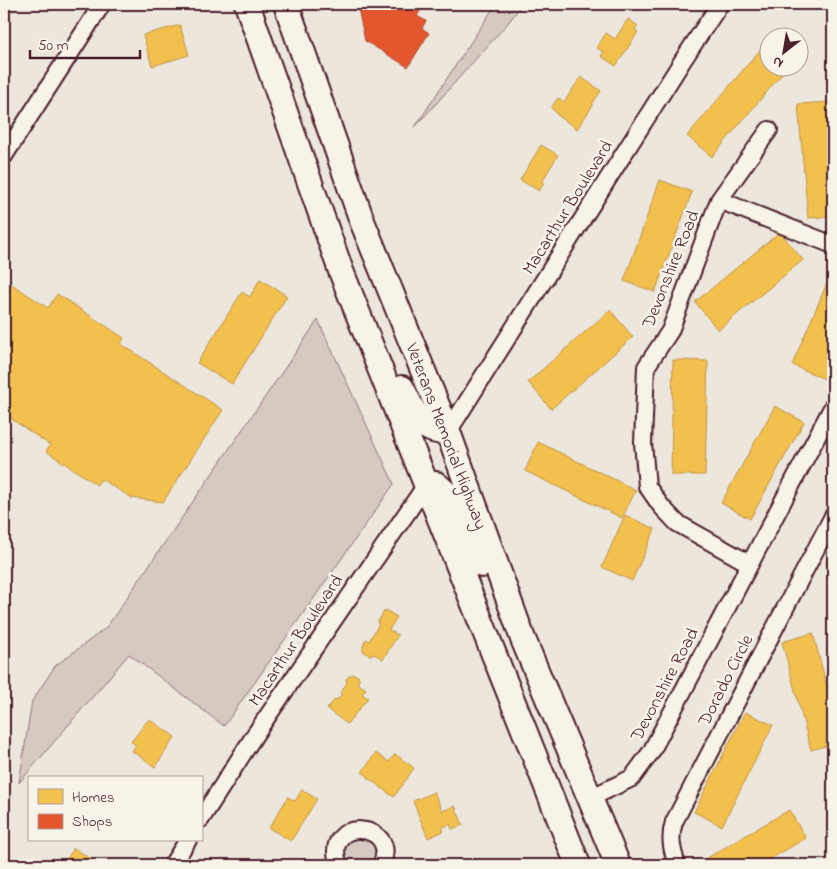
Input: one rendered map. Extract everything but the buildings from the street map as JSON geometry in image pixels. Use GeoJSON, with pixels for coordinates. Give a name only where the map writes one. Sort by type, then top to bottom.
{"type":"FeatureCollection","features":[{"type":"Feature","properties":{"kind":"highway","name":"Veterans Memorial Highway"},"geometry":{"type":"LineString","coordinates":[[246,4],[341,271],[578,865]]}},
{"type":"Feature","properties":{"kind":"highway","name":"Veterans Memorial Highway"},"geometry":{"type":"LineString","coordinates":[[286,4],[362,221],[448,432],[522,639],[618,865]]}},
{"type":"Feature","properties":{"kind":"highway"},"geometry":{"type":"LineString","coordinates":[[341,271],[419,422],[428,429],[437,432],[448,432]]}},
{"type":"Feature","properties":{"kind":"highway"},"geometry":{"type":"LineString","coordinates":[[426,485],[436,484],[447,494],[542,685]]}},
{"type":"Feature","properties":{"kind":"street"},"geometry":{"type":"LineString","coordinates":[[4,156],[102,4]]}},
{"type":"Feature","properties":{"kind":"street","name":"Macarthur Boulevard"},"geometry":{"type":"LineString","coordinates":[[448,432],[720,4]]}},
{"type":"Feature","properties":{"kind":"street","name":"Devonshire Road"},"geometry":{"type":"LineString","coordinates":[[750,564],[677,524],[647,486],[643,443],[646,367],[670,331],[719,200],[769,130]]}},
{"type":"Feature","properties":{"kind":"street","name":"Devonshire Road"},"geometry":{"type":"LineString","coordinates":[[719,200],[833,245]]}},
{"type":"Feature","properties":{"kind":"street","name":"Devonshire Road"},"geometry":{"type":"LineString","coordinates":[[590,798],[632,778],[651,752],[833,406]]}},
{"type":"Feature","properties":{"kind":"street","name":"Macarthur Boulevard"},"geometry":{"type":"LineString","coordinates":[[202,818],[256,733],[426,485]]}},
{"type":"Feature","properties":{"kind":"street","name":"Dorado Circle"},"geometry":{"type":"LineString","coordinates":[[678,865],[671,848],[670,833],[674,822],[833,516]]}},
{"type":"Feature","properties":{"kind":"street"},"geometry":{"type":"LineString","coordinates":[[339,865],[336,857],[338,842],[350,831],[358,829],[373,833],[379,838],[384,853],[383,864]]}},
{"type":"Feature","properties":{"kind":"street"},"geometry":{"type":"LineString","coordinates":[[172,865],[187,842]]}},
{"type":"Feature","properties":{"kind":"shaded area"},"geometry":{"type":"Polygon","coordinates":[[[496,4],[522,4],[508,23],[415,127],[496,4]]]}},
{"type":"Feature","properties":{"kind":"shaded area"},"geometry":{"type":"Polygon","coordinates":[[[318,320],[394,484],[224,726],[129,654],[19,783],[32,701],[55,666],[106,628],[318,320]]]}},
{"type":"Feature","properties":{"kind":"shaded area"},"geometry":{"type":"Polygon","coordinates":[[[365,837],[376,849],[377,857],[373,865],[346,865],[343,849],[349,840],[365,837]]]}}]}
